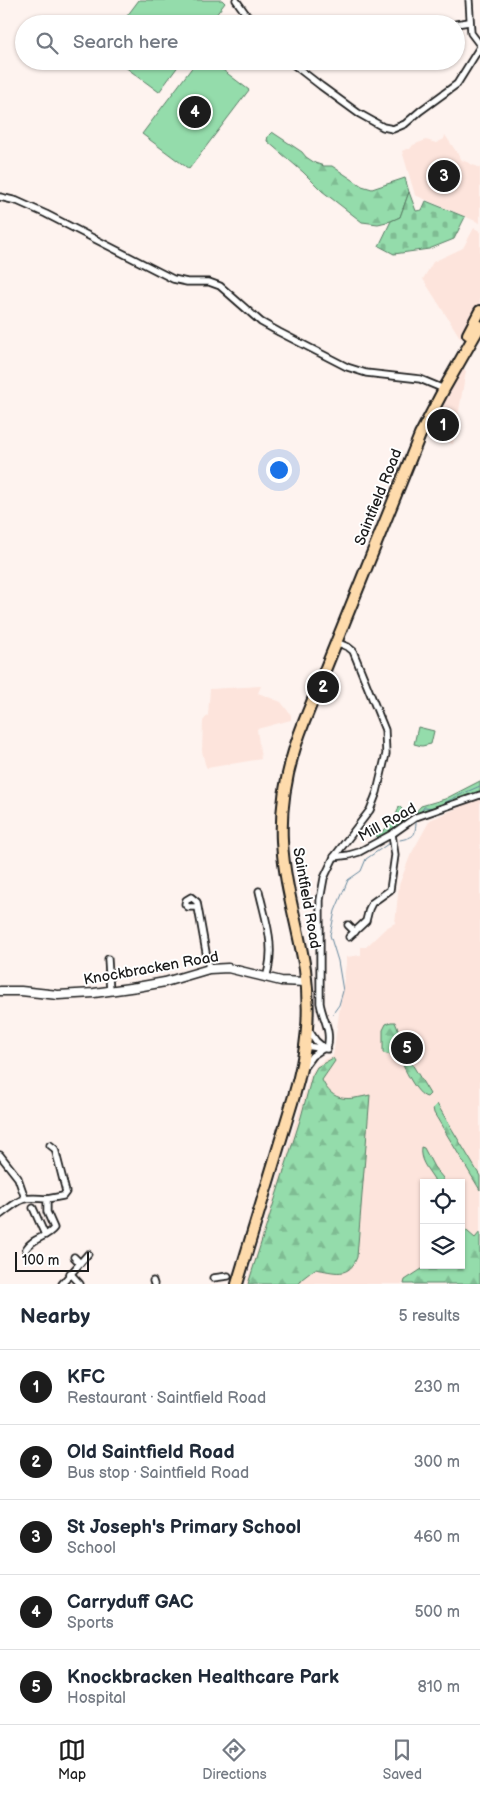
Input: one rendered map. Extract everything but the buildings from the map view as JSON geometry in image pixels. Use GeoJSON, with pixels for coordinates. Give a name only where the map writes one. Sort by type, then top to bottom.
{"type":"FeatureCollection","features":[{"type":"Feature","properties":{"kind":"highway","name":"Saintfield Road"},"geometry":{"type":"LineString","coordinates":[[444,389],[443,380],[480,311]]}},
{"type":"Feature","properties":{"kind":"highway"},"geometry":{"type":"LineString","coordinates":[[468,334],[472,334],[480,319]]}},
{"type":"Feature","properties":{"kind":"highway","name":"Saintfield Road"},"geometry":{"type":"LineString","coordinates":[[236,1284],[301,1072],[308,1029],[306,982],[283,860],[282,809],[286,779],[294,751],[336,642],[420,435],[480,326]]}},
{"type":"Feature","properties":{"kind":"street"},"geometry":{"type":"LineString","coordinates":[[236,0],[247,15]]}},
{"type":"Feature","properties":{"kind":"street"},"geometry":{"type":"LineString","coordinates":[[300,70],[320,86],[377,124],[388,129],[400,127],[458,84],[480,46],[471,33],[469,0]]}},
{"type":"Feature","properties":{"kind":"street"},"geometry":{"type":"LineString","coordinates":[[465,23],[469,22]]}},
{"type":"Feature","properties":{"kind":"street"},"geometry":{"type":"LineString","coordinates":[[0,197],[17,200],[173,279],[187,282],[209,282],[220,286],[261,322],[347,366],[366,373],[420,379],[444,389]]}},
{"type":"Feature","properties":{"kind":"street"},"geometry":{"type":"LineString","coordinates":[[326,1049],[329,1034],[320,1003],[320,900],[324,878],[334,857],[370,810],[381,778],[387,746],[382,721],[353,652],[348,647],[336,642]]}},
{"type":"Feature","properties":{"kind":"street","name":"Mill Road"},"geometry":{"type":"LineString","coordinates":[[334,857],[359,852],[392,834],[410,821],[480,795]]}},
{"type":"Feature","properties":{"kind":"street"},"geometry":{"type":"LineString","coordinates":[[349,937],[366,922],[372,903],[388,892],[391,887],[396,855],[392,834]]}},
{"type":"Feature","properties":{"kind":"street"},"geometry":{"type":"LineString","coordinates":[[259,891],[271,946],[271,961],[266,978]]}},
{"type":"Feature","properties":{"kind":"street"},"geometry":{"type":"LineString","coordinates":[[198,907],[209,969]]}},
{"type":"Feature","properties":{"kind":"street"},"geometry":{"type":"LineString","coordinates":[[348,925],[355,932]]}},
{"type":"Feature","properties":{"kind":"street"},"geometry":{"type":"LineString","coordinates":[[108,959],[110,991]]}},
{"type":"Feature","properties":{"kind":"street","name":"Knockbracken Road"},"geometry":{"type":"LineString","coordinates":[[0,991],[64,995],[110,991],[165,982],[209,969],[228,968],[266,978],[306,982]]}},
{"type":"Feature","properties":{"kind":"street"},"geometry":{"type":"LineString","coordinates":[[308,1029],[316,1042],[326,1049]]}},
{"type":"Feature","properties":{"kind":"street"},"geometry":{"type":"LineString","coordinates":[[306,1046],[326,1049]]}},
{"type":"Feature","properties":{"kind":"street"},"geometry":{"type":"LineString","coordinates":[[301,1072],[312,1056],[326,1049]]}},
{"type":"Feature","properties":{"kind":"street"},"geometry":{"type":"LineString","coordinates":[[0,1215],[14,1203],[25,1198],[45,1199],[63,1196],[66,1192],[52,1147],[60,1145]]}},
{"type":"Feature","properties":{"kind":"street"},"geometry":{"type":"LineString","coordinates":[[0,1155],[18,1178],[25,1198]]}},
{"type":"Feature","properties":{"kind":"street"},"geometry":{"type":"LineString","coordinates":[[26,1249],[32,1241],[53,1231],[54,1228],[47,1212],[45,1199]]}},
{"type":"Feature","properties":{"kind":"street"},"geometry":{"type":"LineString","coordinates":[[33,1208],[45,1235]]}},
{"type":"Feature","properties":{"kind":"street"},"geometry":{"type":"LineString","coordinates":[[62,1284],[88,1254]]}},
{"type":"Feature","properties":{"kind":"street"},"geometry":{"type":"LineString","coordinates":[[74,1257],[80,1263]]}},
{"type":"Feature","properties":{"kind":"street"},"geometry":{"type":"LineString","coordinates":[[70,1273],[80,1284]]}},
{"type":"Feature","properties":{"kind":"street"},"geometry":{"type":"LineString","coordinates":[[213,1278],[226,1276],[224,1284]]}},
{"type":"Feature","properties":{"kind":"shaded area"},"geometry":{"type":"Polygon","coordinates":[[[445,135],[462,160],[480,168],[480,223],[415,195],[402,151],[410,149],[413,145],[426,140],[436,143],[444,139],[445,135]]]}},
{"type":"Feature","properties":{"kind":"shaded area"},"geometry":{"type":"Polygon","coordinates":[[[474,228],[480,231],[480,304],[461,339],[423,279],[433,262],[463,248],[474,228]]]}},
{"type":"Feature","properties":{"kind":"shaded area"},"geometry":{"type":"Polygon","coordinates":[[[462,367],[466,371],[453,444],[428,436],[462,367]]]}},
{"type":"Feature","properties":{"kind":"shaded area"},"geometry":{"type":"Polygon","coordinates":[[[261,686],[258,693],[281,702],[291,715],[291,720],[257,729],[261,759],[207,768],[202,751],[203,721],[208,715],[210,689],[261,686]]]}},
{"type":"Feature","properties":{"kind":"shaded area"},"geometry":{"type":"Polygon","coordinates":[[[480,798],[480,1284],[246,1284],[310,1075],[316,1066],[333,1056],[347,957],[361,955],[361,947],[366,947],[386,928],[395,923],[399,885],[410,856],[430,820],[480,798]]]}},
{"type":"Feature","properties":{"kind":"green space"},"geometry":{"type":"Polygon","coordinates":[[[139,0],[222,0],[225,3],[216,15],[128,15],[139,0]]]}},
{"type":"Feature","properties":{"kind":"green space"},"geometry":{"type":"Polygon","coordinates":[[[129,70],[175,70],[159,92],[129,70]]]}},
{"type":"Feature","properties":{"kind":"green space"},"geometry":{"type":"Polygon","coordinates":[[[190,70],[223,70],[249,90],[189,169],[142,134],[190,70]]]}},
{"type":"Feature","properties":{"kind":"green space"},"geometry":{"type":"Polygon","coordinates":[[[272,132],[315,163],[332,166],[362,186],[372,189],[405,178],[409,192],[400,217],[378,224],[362,222],[322,191],[267,141],[268,136],[272,132]]]}},
{"type":"Feature","properties":{"kind":"green space"},"geometry":{"type":"Polygon","coordinates":[[[409,192],[416,211],[422,210],[426,201],[465,217],[454,239],[429,249],[394,254],[379,246],[391,221],[400,217],[409,192]]]}},
{"type":"Feature","properties":{"kind":"green space"},"geometry":{"type":"Polygon","coordinates":[[[418,727],[434,731],[431,744],[422,746],[414,744],[418,727]]]}},
{"type":"Feature","properties":{"kind":"green space"},"geometry":{"type":"Polygon","coordinates":[[[480,781],[480,794],[413,815],[421,806],[445,799],[480,781]]]}},
{"type":"Feature","properties":{"kind":"green space"},"geometry":{"type":"Polygon","coordinates":[[[399,806],[406,821],[392,832],[378,839],[376,835],[391,823],[399,806]]]}},
{"type":"Feature","properties":{"kind":"green space"},"geometry":{"type":"Polygon","coordinates":[[[395,1022],[412,1064],[430,1094],[427,1097],[415,1086],[399,1057],[383,1053],[383,1030],[386,1024],[395,1022]]]}},
{"type":"Feature","properties":{"kind":"green space"},"geometry":{"type":"Polygon","coordinates":[[[333,1058],[335,1061],[322,1080],[331,1093],[348,1099],[370,1095],[357,1257],[350,1269],[335,1272],[315,1269],[302,1279],[299,1284],[248,1284],[301,1117],[312,1076],[317,1067],[333,1058]]]}},
{"type":"Feature","properties":{"kind":"green space"},"geometry":{"type":"Polygon","coordinates":[[[437,1104],[480,1176],[480,1190],[434,1113],[433,1108],[437,1104]]]}},
{"type":"Feature","properties":{"kind":"green space"},"geometry":{"type":"Polygon","coordinates":[[[421,1147],[424,1148],[443,1179],[434,1179],[422,1160],[421,1147]]]}},
{"type":"Feature","properties":{"kind":"green space"},"geometry":{"type":"Polygon","coordinates":[[[465,1229],[475,1238],[480,1232],[480,1284],[404,1284],[405,1280],[422,1269],[465,1269],[465,1229]]]}},
{"type":"Feature","properties":{"kind":"waterway"},"geometry":{"type":"LineString","coordinates":[[438,806],[480,786]]}},
{"type":"Feature","properties":{"kind":"waterway"},"geometry":{"type":"LineString","coordinates":[[420,813],[424,807],[435,808]]}},
{"type":"Feature","properties":{"kind":"waterway"},"geometry":{"type":"LineString","coordinates":[[400,840],[413,835],[417,819]]}},
{"type":"Feature","properties":{"kind":"waterway"},"geometry":{"type":"LineString","coordinates":[[331,1016],[339,1005],[343,991],[338,961],[330,935],[335,911],[348,880],[361,871],[366,859],[388,844]]}},
{"type":"Feature","properties":{"kind":"place","name":"Carryduff GAC"},"geometry":{"type":"Point","coordinates":[195,112]}},
{"type":"Feature","properties":{"kind":"place","name":"St Joseph's Primary School"},"geometry":{"type":"Point","coordinates":[444,176]}},
{"type":"Feature","properties":{"kind":"place","name":"KFC"},"geometry":{"type":"Point","coordinates":[443,425]}},
{"type":"Feature","properties":{"kind":"place","name":"Old Saintfield Road"},"geometry":{"type":"Point","coordinates":[323,687]}},
{"type":"Feature","properties":{"kind":"place","name":"Knockbracken Healthcare Park"},"geometry":{"type":"Point","coordinates":[407,1048]}}]}
